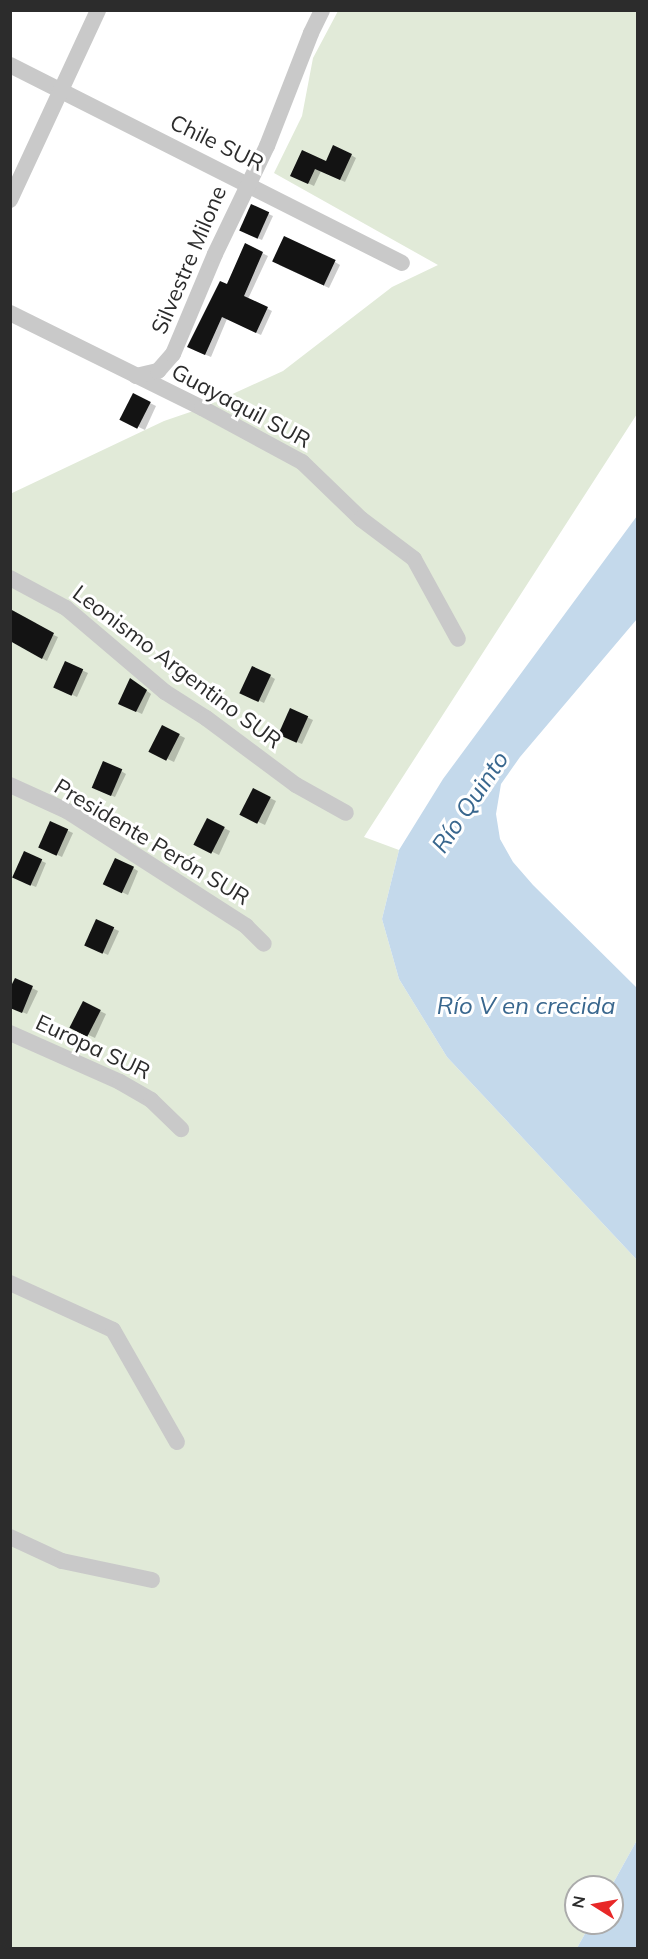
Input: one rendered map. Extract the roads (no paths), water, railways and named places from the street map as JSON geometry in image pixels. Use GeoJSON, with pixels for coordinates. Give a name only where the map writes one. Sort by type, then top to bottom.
{"type":"FeatureCollection","features":[{"type":"Feature","properties":{"kind":"street"},"geometry":{"type":"LineString","coordinates":[[10,200],[98,10]]}},
{"type":"Feature","properties":{"kind":"street","name":"Silvestre Milone"},"geometry":{"type":"LineString","coordinates":[[136,376],[158,371],[173,354],[247,183],[267,146],[310,33],[322,10]]}},
{"type":"Feature","properties":{"kind":"street","name":"Chile SUR"},"geometry":{"type":"LineString","coordinates":[[10,65],[402,263]]}},
{"type":"Feature","properties":{"kind":"street","name":"Guayaquil SUR"},"geometry":{"type":"LineString","coordinates":[[10,313],[302,462],[361,519],[414,559],[458,639]]}},
{"type":"Feature","properties":{"kind":"street","name":"Leonismo Argentino SUR"},"geometry":{"type":"LineString","coordinates":[[10,578],[66,608],[165,692],[207,718],[296,785],[346,813]]}},
{"type":"Feature","properties":{"kind":"street","name":"Presidente Perón SUR"},"geometry":{"type":"LineString","coordinates":[[10,785],[67,811],[246,926],[264,944]]}},
{"type":"Feature","properties":{"kind":"street","name":"Europa SUR"},"geometry":{"type":"LineString","coordinates":[[10,1033],[120,1082],[151,1100],[181,1129]]}},
{"type":"Feature","properties":{"kind":"street"},"geometry":{"type":"LineString","coordinates":[[10,1283],[113,1330],[177,1442]]}},
{"type":"Feature","properties":{"kind":"street"},"geometry":{"type":"LineString","coordinates":[[10,1538],[62,1561],[152,1580]]}},
{"type":"Feature","properties":{"kind":"water","name":"Río V en crecida"},"geometry":{"type":"Polygon","coordinates":[[[637,516],[637,619],[520,757],[501,784],[496,814],[500,839],[513,862],[533,885],[637,988],[637,1260],[447,1057],[399,979],[382,919],[399,850],[443,779],[637,516]]]}},
{"type":"Feature","properties":{"kind":"water"},"geometry":{"type":"Polygon","coordinates":[[[637,1840],[637,1948],[577,1948],[584,1935],[624,1935],[624,1875],[618,1875],[637,1840]]]}},
{"type":"Feature","properties":{"kind":"water label","name":"Río Quinto"},"geometry":{"type":"Point","coordinates":[470,802]}}]}
